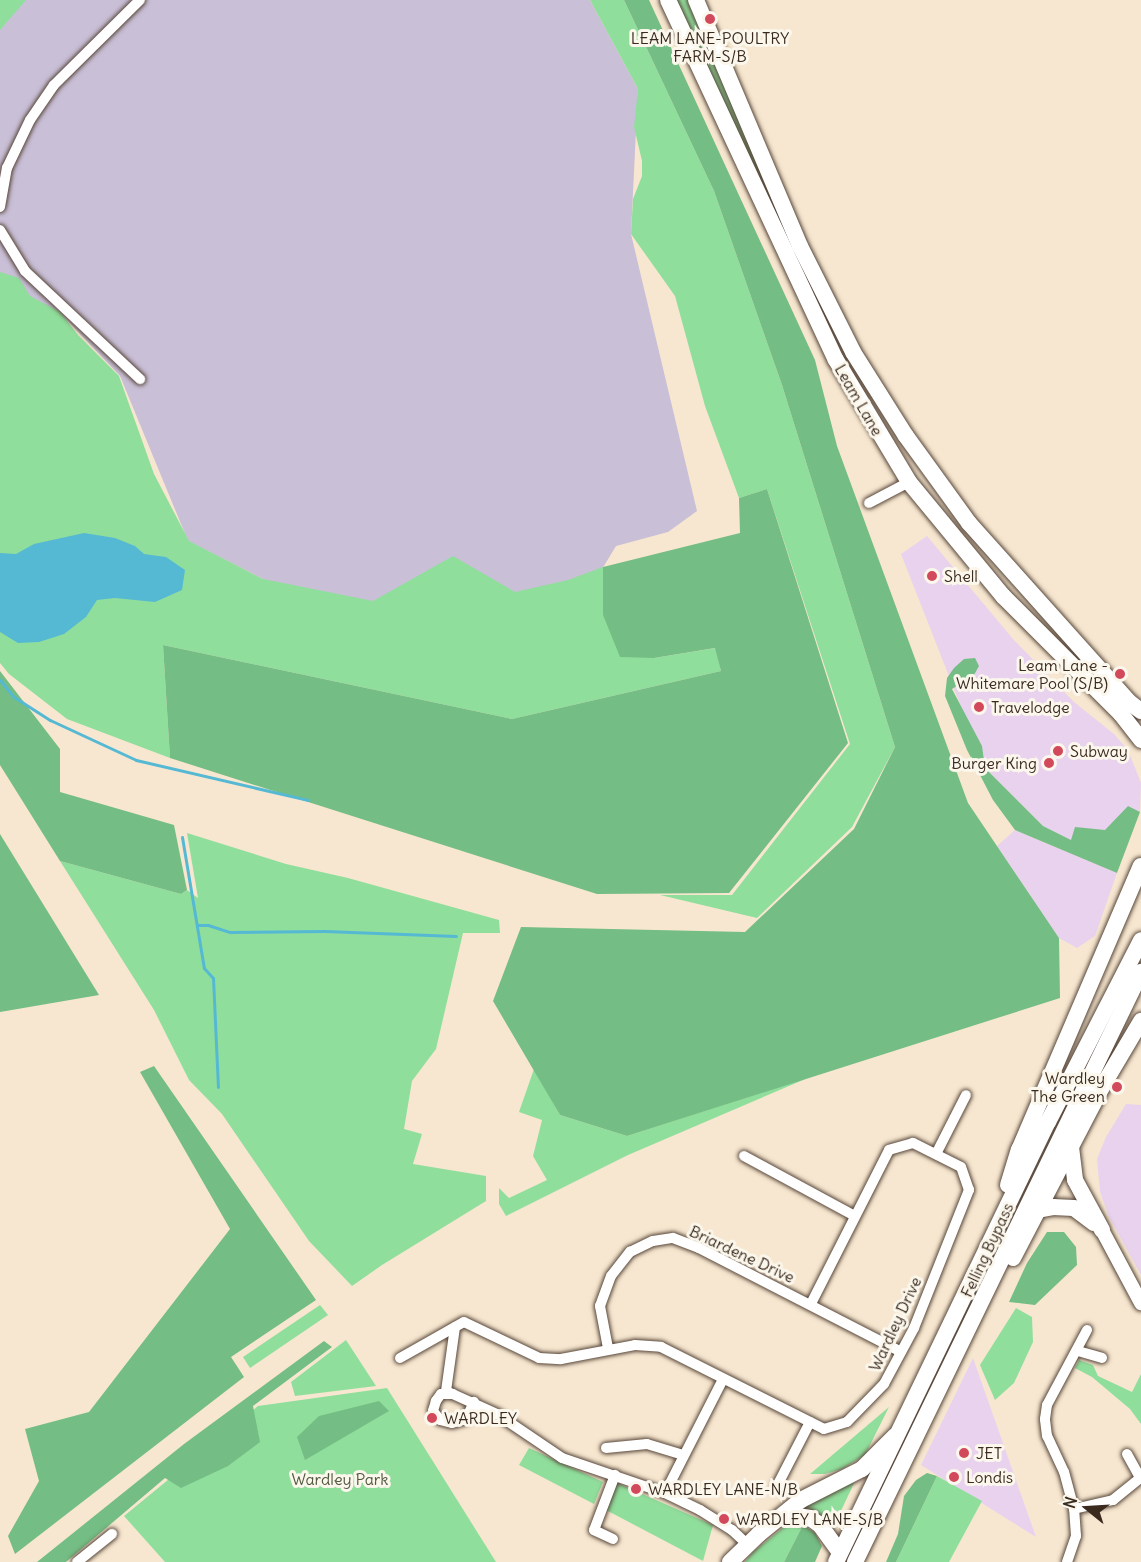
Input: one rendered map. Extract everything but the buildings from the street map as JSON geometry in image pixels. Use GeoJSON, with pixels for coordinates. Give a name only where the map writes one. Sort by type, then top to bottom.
{"type":"FeatureCollection","features":[{"type":"Feature","properties":{"kind":"main road","name":"Leam Lane"},"geometry":{"type":"LineString","coordinates":[[668,0],[836,360],[909,482],[1003,596],[1120,714],[1141,740]]}},
{"type":"Feature","properties":{"kind":"main road","name":"Leam Lane"},"geometry":{"type":"LineString","coordinates":[[696,0],[800,246],[854,352],[906,436],[969,523],[1129,702],[1141,711]]}},
{"type":"Feature","properties":{"kind":"main road"},"geometry":{"type":"LineString","coordinates":[[985,1254],[1019,1150],[1141,866]]}},
{"type":"Feature","properties":{"kind":"main road","name":"Felling Bypass"},"geometry":{"type":"LineString","coordinates":[[838,1557],[1094,1029],[1141,940]]}},
{"type":"Feature","properties":{"kind":"main road","name":"Felling Bypass"},"geometry":{"type":"LineString","coordinates":[[855,1562],[1141,972]]}},
{"type":"Feature","properties":{"kind":"main road"},"geometry":{"type":"LineString","coordinates":[[971,1321],[1001,1281],[1071,1146],[1141,1021]]}},
{"type":"Feature","properties":{"kind":"main road"},"geometry":{"type":"LineString","coordinates":[[1071,1146],[1075,1180],[1141,1303]]}},
{"type":"Feature","properties":{"kind":"main road"},"geometry":{"type":"LineString","coordinates":[[1038,1210],[1053,1207],[1074,1208],[1084,1213],[1101,1230]]}},
{"type":"Feature","properties":{"kind":"main road"},"geometry":{"type":"LineString","coordinates":[[730,1562],[747,1544],[801,1500],[862,1469],[900,1431]]}},
{"type":"Feature","properties":{"kind":"main road"},"geometry":{"type":"LineString","coordinates":[[778,1519],[791,1515],[810,1518],[820,1525],[838,1557]]}},
{"type":"Feature","properties":{"kind":"street"},"geometry":{"type":"LineString","coordinates":[[0,207],[7,168],[30,120],[54,85],[140,0]]}},
{"type":"Feature","properties":{"kind":"street"},"geometry":{"type":"LineString","coordinates":[[0,230],[25,271],[140,379]]}},
{"type":"Feature","properties":{"kind":"street"},"geometry":{"type":"LineString","coordinates":[[869,503],[909,482]]}},
{"type":"Feature","properties":{"kind":"street"},"geometry":{"type":"LineString","coordinates":[[936,1155],[966,1095]]}},
{"type":"Feature","properties":{"kind":"street","name":"Wardley Drive"},"geometry":{"type":"LineString","coordinates":[[455,1327],[464,1322],[540,1358],[561,1359],[608,1348],[635,1345],[661,1347],[824,1430],[847,1422],[884,1383],[914,1328],[969,1190],[961,1167],[913,1143],[890,1149],[811,1304]]}},
{"type":"Feature","properties":{"kind":"street"},"geometry":{"type":"LineString","coordinates":[[744,1156],[855,1216]]}},
{"type":"Feature","properties":{"kind":"street","name":"Briardene Drive"},"geometry":{"type":"LineString","coordinates":[[608,1348],[600,1306],[611,1276],[630,1252],[653,1241],[673,1238],[699,1248],[811,1304],[901,1352]]}},
{"type":"Feature","properties":{"kind":"street"},"geometry":{"type":"LineString","coordinates":[[400,1358],[455,1327]]}},
{"type":"Feature","properties":{"kind":"street"},"geometry":{"type":"LineString","coordinates":[[455,1327],[446,1391],[474,1402],[562,1458],[665,1493],[700,1510],[732,1530],[747,1544]]}},
{"type":"Feature","properties":{"kind":"street"},"geometry":{"type":"LineString","coordinates":[[1067,1562],[1076,1536],[1074,1509],[1064,1472],[1047,1436],[1045,1419],[1050,1401],[1087,1330]]}},
{"type":"Feature","properties":{"kind":"street"},"geometry":{"type":"LineString","coordinates":[[1078,1351],[1102,1358]]}},
{"type":"Feature","properties":{"kind":"street"},"geometry":{"type":"LineString","coordinates":[[665,1493],[682,1455],[723,1379]]}},
{"type":"Feature","properties":{"kind":"street"},"geometry":{"type":"LineString","coordinates":[[454,1394],[441,1394],[436,1401],[433,1411],[440,1420],[452,1423],[466,1419],[474,1402]]}},
{"type":"Feature","properties":{"kind":"street"},"geometry":{"type":"LineString","coordinates":[[777,1486],[810,1422]]}},
{"type":"Feature","properties":{"kind":"street"},"geometry":{"type":"LineString","coordinates":[[606,1448],[647,1444],[682,1455]]}},
{"type":"Feature","properties":{"kind":"street"},"geometry":{"type":"LineString","coordinates":[[1074,1509],[1120,1497],[1141,1477],[1127,1454]]}},
{"type":"Feature","properties":{"kind":"street"},"geometry":{"type":"LineString","coordinates":[[613,1539],[594,1530],[615,1475]]}},
{"type":"Feature","properties":{"kind":"street"},"geometry":{"type":"LineString","coordinates":[[77,1562],[112,1534]]}},
{"type":"Feature","properties":{"kind":"shaded area"},"geometry":{"type":"Polygon","coordinates":[[[11,0],[590,0],[638,89],[631,234],[697,511],[668,532],[616,546],[573,617],[444,651],[263,579],[188,541],[120,376],[60,313],[0,537],[0,12],[11,0]]]}},
{"type":"Feature","properties":{"kind":"shaded area"},"geometry":{"type":"Polygon","coordinates":[[[927,536],[1013,639],[1074,702],[1114,734],[1128,750],[1141,783],[1140,812],[1105,830],[1071,840],[1043,826],[985,768],[901,554],[927,536]]]}},
{"type":"Feature","properties":{"kind":"shaded area"},"geometry":{"type":"Polygon","coordinates":[[[1015,830],[1117,873],[1095,936],[1077,948],[1059,938],[997,846],[1015,830]]]}},
{"type":"Feature","properties":{"kind":"shaded area"},"geometry":{"type":"Polygon","coordinates":[[[1126,1104],[1141,1105],[1141,1275],[1109,1217],[1100,1192],[1097,1159],[1106,1137],[1126,1104]]]}},
{"type":"Feature","properties":{"kind":"shaded area"},"geometry":{"type":"Polygon","coordinates":[[[973,1358],[1036,1537],[921,1465],[973,1358]]]}},
{"type":"Feature","properties":{"kind":"green space"},"geometry":{"type":"Polygon","coordinates":[[[0,0],[26,0],[0,30],[0,0]]]}},
{"type":"Feature","properties":{"kind":"green space"},"geometry":{"type":"Polygon","coordinates":[[[590,0],[624,0],[714,191],[782,385],[895,747],[852,827],[757,918],[660,895],[732,895],[850,744],[767,489],[739,498],[705,406],[675,296],[631,234],[633,199],[642,176],[642,161],[634,127],[638,89],[590,0]]]}},
{"type":"Feature","properties":{"kind":"green space"},"geometry":{"type":"Polygon","coordinates":[[[624,0],[649,0],[815,360],[837,446],[968,803],[1059,938],[1060,998],[627,1136],[560,1115],[493,1001],[521,927],[745,932],[854,829],[895,747],[782,385],[714,191],[624,0]]]}},
{"type":"Feature","properties":{"kind":"green space"},"geometry":{"type":"Polygon","coordinates":[[[675,0],[689,0],[789,236],[785,237],[675,0]]]}},
{"type":"Feature","properties":{"kind":"green space"},"geometry":{"type":"Polygon","coordinates":[[[0,272],[19,278],[30,296],[60,312],[78,335],[119,376],[154,474],[189,541],[263,579],[373,601],[453,556],[515,592],[568,580],[603,567],[603,615],[654,658],[716,648],[721,671],[512,719],[163,645],[170,758],[67,719],[9,674],[0,663],[0,272]]]}},
{"type":"Feature","properties":{"kind":"green space"},"geometry":{"type":"Polygon","coordinates":[[[767,489],[848,743],[729,893],[597,894],[170,758],[163,645],[512,719],[721,671],[715,648],[654,658],[620,657],[603,615],[603,567],[740,533],[739,498],[767,489]]]}},
{"type":"Feature","properties":{"kind":"green space"},"geometry":{"type":"Polygon","coordinates":[[[975,658],[979,666],[974,675],[952,689],[982,746],[985,768],[1043,826],[1071,840],[1075,827],[1105,830],[1128,806],[1140,812],[1117,873],[1015,830],[993,800],[967,750],[945,696],[947,678],[954,668],[964,659],[975,658]]]}},
{"type":"Feature","properties":{"kind":"green space"},"geometry":{"type":"Polygon","coordinates":[[[0,671],[60,749],[60,792],[174,825],[187,890],[181,894],[60,861],[0,765],[0,671]]]}},
{"type":"Feature","properties":{"kind":"green space"},"geometry":{"type":"Polygon","coordinates":[[[187,833],[286,864],[348,878],[499,920],[500,933],[463,933],[436,1049],[412,1081],[404,1129],[422,1134],[413,1164],[486,1176],[486,1201],[352,1286],[309,1241],[222,1114],[189,1080],[154,1010],[60,861],[181,894],[187,890],[198,898],[187,833]]]}},
{"type":"Feature","properties":{"kind":"green space"},"geometry":{"type":"Polygon","coordinates":[[[0,834],[99,995],[0,1012],[0,834]]]}},
{"type":"Feature","properties":{"kind":"green space"},"geometry":{"type":"Polygon","coordinates":[[[154,1066],[316,1300],[231,1357],[244,1377],[15,1554],[8,1536],[39,1481],[25,1429],[89,1412],[230,1229],[140,1072],[154,1066]]]}},
{"type":"Feature","properties":{"kind":"green space"},"geometry":{"type":"Polygon","coordinates":[[[534,1069],[560,1115],[627,1136],[810,1077],[628,1155],[506,1216],[499,1204],[499,1188],[509,1198],[547,1180],[533,1156],[542,1120],[519,1112],[534,1069]]]}},
{"type":"Feature","properties":{"kind":"green space"},"geometry":{"type":"Polygon","coordinates":[[[1047,1232],[1064,1232],[1076,1247],[1077,1265],[1035,1305],[1009,1302],[1027,1263],[1047,1232]]]}},
{"type":"Feature","properties":{"kind":"green space"},"geometry":{"type":"Polygon","coordinates":[[[320,1305],[328,1315],[250,1368],[243,1357],[320,1305]]]}},
{"type":"Feature","properties":{"kind":"green space"},"geometry":{"type":"Polygon","coordinates":[[[1016,1308],[1032,1317],[1033,1342],[1014,1383],[995,1400],[980,1365],[1016,1308]]]}},
{"type":"Feature","properties":{"kind":"green space"},"geometry":{"type":"Polygon","coordinates":[[[346,1340],[376,1386],[295,1396],[291,1382],[346,1340]]]}},
{"type":"Feature","properties":{"kind":"green space"},"geometry":{"type":"Polygon","coordinates":[[[324,1341],[332,1347],[253,1406],[260,1442],[228,1466],[181,1488],[165,1478],[66,1562],[37,1562],[184,1444],[324,1341]]]}},
{"type":"Feature","properties":{"kind":"green space"},"geometry":{"type":"Polygon","coordinates":[[[1079,1360],[1093,1365],[1098,1376],[1132,1392],[1141,1374],[1141,1424],[1130,1409],[1092,1377],[1075,1368],[1079,1360]]]}},
{"type":"Feature","properties":{"kind":"green space","name":"Wardley Park"},"geometry":{"type":"Polygon","coordinates":[[[387,1388],[496,1562],[165,1562],[124,1516],[258,1406],[387,1388]]]}},
{"type":"Feature","properties":{"kind":"green space"},"geometry":{"type":"Polygon","coordinates":[[[379,1401],[389,1411],[305,1460],[297,1437],[319,1416],[379,1401]]]}},
{"type":"Feature","properties":{"kind":"green space"},"geometry":{"type":"Polygon","coordinates":[[[889,1407],[865,1455],[842,1469],[825,1474],[810,1474],[889,1407]]]}},
{"type":"Feature","properties":{"kind":"green space"},"geometry":{"type":"Polygon","coordinates":[[[529,1448],[603,1482],[594,1504],[519,1465],[529,1448]]]}},
{"type":"Feature","properties":{"kind":"green space"},"geometry":{"type":"Polygon","coordinates":[[[927,1473],[937,1476],[896,1562],[886,1562],[898,1534],[904,1496],[916,1480],[927,1473]]]}},
{"type":"Feature","properties":{"kind":"green space"},"geometry":{"type":"Polygon","coordinates":[[[937,1476],[982,1501],[949,1562],[896,1562],[937,1476]]]}},
{"type":"Feature","properties":{"kind":"green space"},"geometry":{"type":"Polygon","coordinates":[[[856,1479],[832,1530],[815,1512],[801,1505],[856,1479]]]}},
{"type":"Feature","properties":{"kind":"green space"},"geometry":{"type":"Polygon","coordinates":[[[617,1483],[713,1525],[703,1561],[606,1510],[617,1483]]]}},
{"type":"Feature","properties":{"kind":"green space"},"geometry":{"type":"Polygon","coordinates":[[[790,1522],[803,1525],[784,1562],[745,1562],[753,1552],[790,1522]]]}},
{"type":"Feature","properties":{"kind":"green space"},"geometry":{"type":"Polygon","coordinates":[[[803,1525],[815,1533],[822,1546],[815,1562],[784,1562],[803,1525]]]}},
{"type":"Feature","properties":{"kind":"water"},"geometry":{"type":"Polygon","coordinates":[[[84,533],[115,538],[135,546],[144,554],[166,557],[185,570],[182,590],[155,602],[115,598],[97,600],[86,617],[64,634],[39,642],[18,643],[0,632],[0,553],[16,554],[34,544],[84,533]]]}},
{"type":"Feature","properties":{"kind":"waterway"},"geometry":{"type":"LineString","coordinates":[[0,680],[14,697],[50,720],[136,760],[308,800]]}},
{"type":"Feature","properties":{"kind":"waterway"},"geometry":{"type":"LineString","coordinates":[[182,837],[204,968],[213,978],[218,1087]]}},
{"type":"Feature","properties":{"kind":"waterway"},"geometry":{"type":"LineString","coordinates":[[197,925],[208,925],[230,932],[325,931],[456,936]]}},
{"type":"Feature","properties":{"kind":"place","name":"LEAM LANE-POULTRY FARM-S/B"},"geometry":{"type":"Point","coordinates":[710,19]}},
{"type":"Feature","properties":{"kind":"place","name":"Shell"},"geometry":{"type":"Point","coordinates":[932,576]}},
{"type":"Feature","properties":{"kind":"place","name":"Leam Lane - Whitemare Pool (S/B)"},"geometry":{"type":"Point","coordinates":[1120,674]}},
{"type":"Feature","properties":{"kind":"place","name":"Travelodge"},"geometry":{"type":"Point","coordinates":[979,707]}},
{"type":"Feature","properties":{"kind":"place","name":"Subway"},"geometry":{"type":"Point","coordinates":[1058,751]}},
{"type":"Feature","properties":{"kind":"place","name":"Burger King"},"geometry":{"type":"Point","coordinates":[1049,763]}},
{"type":"Feature","properties":{"kind":"place","name":"Wardley The Green"},"geometry":{"type":"Point","coordinates":[1117,1087]}},
{"type":"Feature","properties":{"kind":"place","name":"WARDLEY"},"geometry":{"type":"Point","coordinates":[432,1418]}},
{"type":"Feature","properties":{"kind":"place","name":"JET"},"geometry":{"type":"Point","coordinates":[964,1453]}},
{"type":"Feature","properties":{"kind":"place","name":"Londis"},"geometry":{"type":"Point","coordinates":[954,1477]}},
{"type":"Feature","properties":{"kind":"place","name":"WARDLEY LANE-N/B"},"geometry":{"type":"Point","coordinates":[636,1489]}},
{"type":"Feature","properties":{"kind":"place","name":"WARDLEY LANE-S/B"},"geometry":{"type":"Point","coordinates":[724,1519]}}]}
